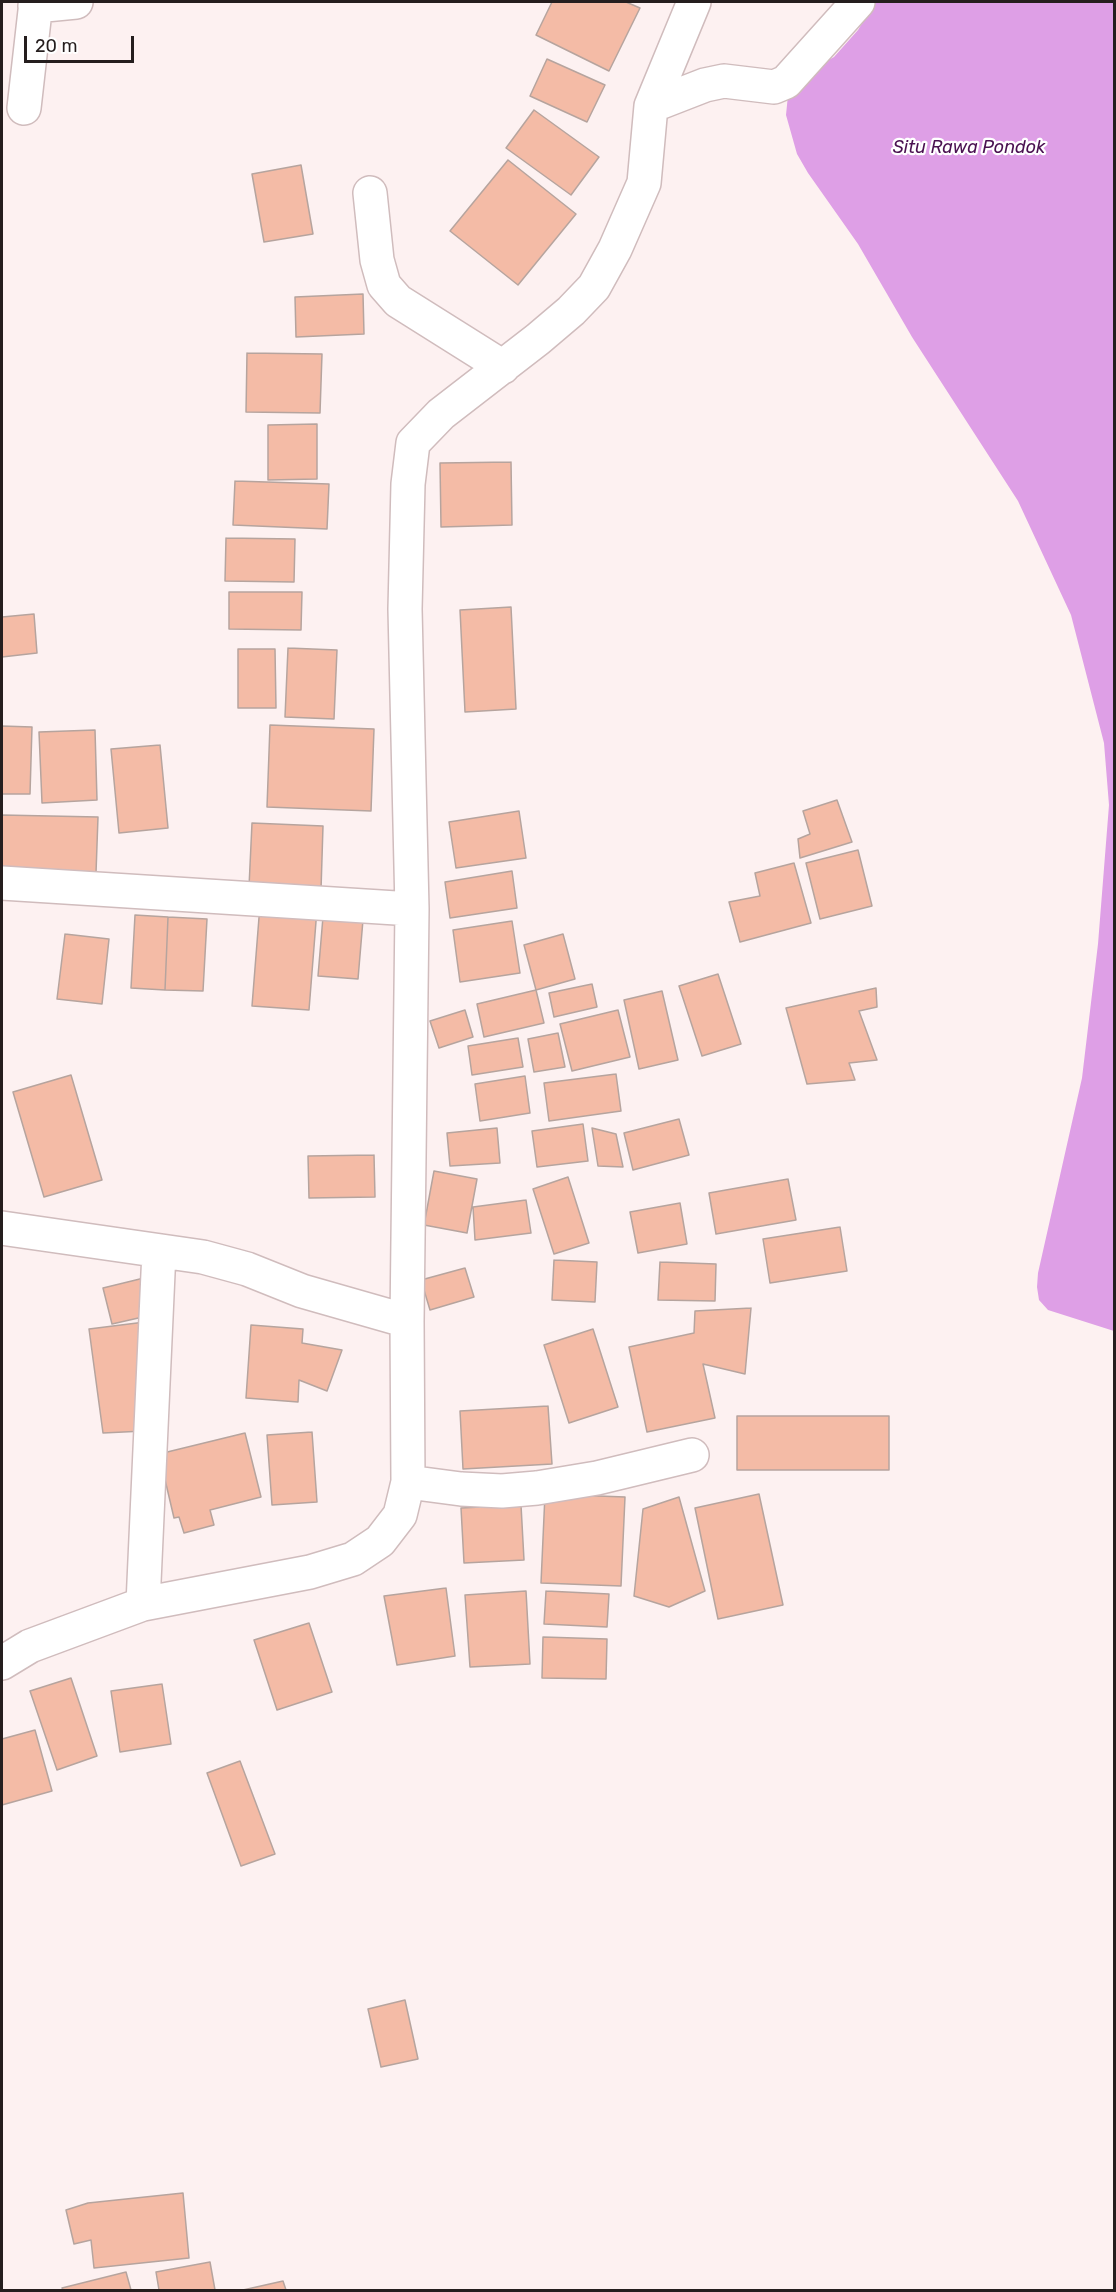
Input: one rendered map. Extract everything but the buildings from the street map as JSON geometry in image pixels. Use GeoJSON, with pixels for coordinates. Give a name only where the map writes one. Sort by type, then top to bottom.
{"type":"FeatureCollection","features":[{"type":"Feature","properties":{"kind":"street"},"geometry":{"type":"LineString","coordinates":[[24,108],[36,4],[76,2]]}},
{"type":"Feature","properties":{"kind":"street"},"geometry":{"type":"LineString","coordinates":[[2,1663],[30,1646],[142,1604],[310,1572],[353,1558],[380,1541],[400,1515],[408,1482],[407,1321],[412,909],[405,598],[408,484],[413,443],[441,414],[571,311],[599,278],[644,183],[651,106],[694,2]]}},
{"type":"Feature","properties":{"kind":"street"},"geometry":{"type":"LineString","coordinates":[[651,106],[705,85],[724,81],[774,87],[786,82],[858,2]]}},
{"type":"Feature","properties":{"kind":"street"},"geometry":{"type":"LineString","coordinates":[[370,193],[377,260],[384,285],[398,301],[503,367]]}},
{"type":"Feature","properties":{"kind":"street"},"geometry":{"type":"LineString","coordinates":[[2,883],[412,909]]}},
{"type":"Feature","properties":{"kind":"street"},"geometry":{"type":"LineString","coordinates":[[2,1228],[202,1257],[247,1269],[302,1291],[407,1321]]}},
{"type":"Feature","properties":{"kind":"street"},"geometry":{"type":"LineString","coordinates":[[142,1604],[159,1251]]}},
{"type":"Feature","properties":{"kind":"street"},"geometry":{"type":"LineString","coordinates":[[408,1482],[481,1490],[537,1488],[597,1479],[692,1455]]}},
{"type":"Feature","properties":{"kind":"water","name":"Situ Rawa Pondok"},"geometry":{"type":"Polygon","coordinates":[[[875,2],[1114,2],[1114,1331],[1048,1310],[1039,1300],[1037,1287],[1038,1273],[1082,1078],[1098,944],[1109,805],[1104,743],[1071,615],[1018,501],[912,337],[858,244],[808,173],[797,154],[786,115],[788,95],[811,70],[834,57],[858,30],[875,2]]]}}]}
